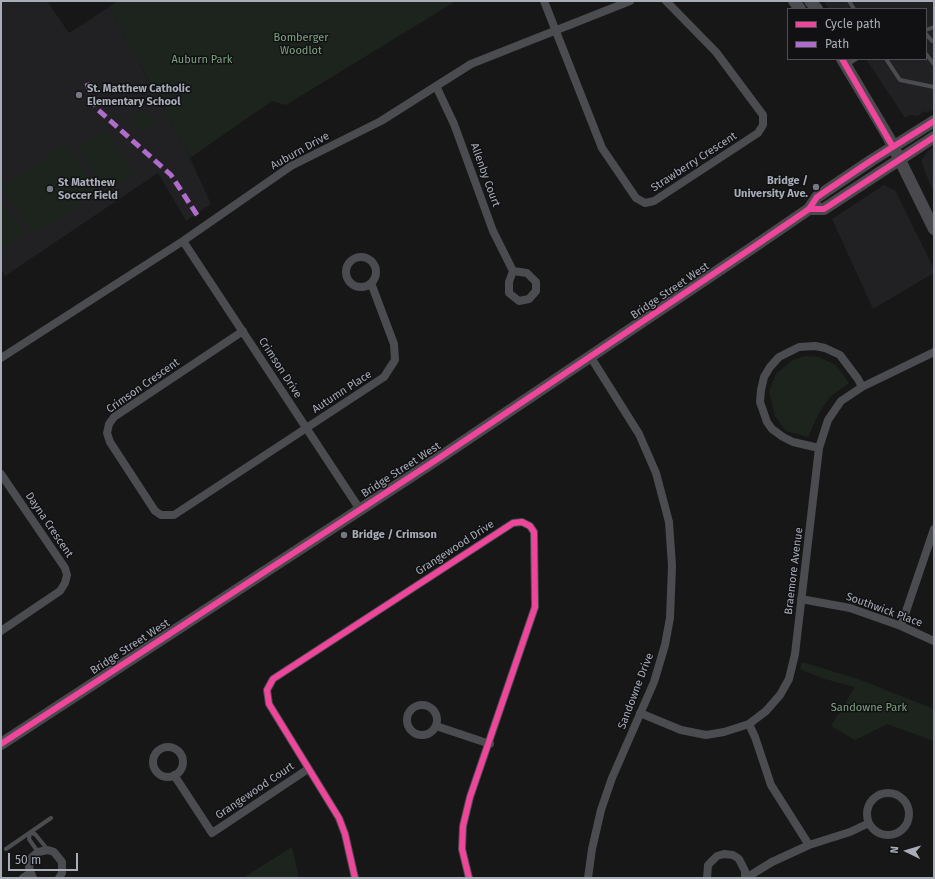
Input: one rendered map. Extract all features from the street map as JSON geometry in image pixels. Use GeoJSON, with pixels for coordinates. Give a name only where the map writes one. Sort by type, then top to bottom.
{"type":"FeatureCollection","features":[{"type":"Feature","properties":{"kind":"main road"},"geometry":{"type":"LineString","coordinates":[[848,61],[934,229]]}},
{"type":"Feature","properties":{"kind":"main road","name":"Bridge Street West"},"geometry":{"type":"LineString","coordinates":[[1,744],[359,508],[423,468],[809,209],[817,197],[934,121]]}},
{"type":"Feature","properties":{"kind":"main road","name":"Bridge Street West"},"geometry":{"type":"LineString","coordinates":[[809,209],[824,209],[934,137]]}},
{"type":"Feature","properties":{"kind":"street","name":"Strawberry Crescent"},"geometry":{"type":"LineString","coordinates":[[544,1],[554,30],[602,148],[636,198],[644,203],[654,202],[758,133],[764,125],[763,115],[716,52],[666,1]]}},
{"type":"Feature","properties":{"kind":"street","name":"Auburn Drive"},"geometry":{"type":"LineString","coordinates":[[1,358],[182,241],[291,166],[381,121],[471,64],[630,1]]}},
{"type":"Feature","properties":{"kind":"street","name":"Allenby Court"},"geometry":{"type":"LineString","coordinates":[[436,86],[454,124],[493,231],[513,271]]}},
{"type":"Feature","properties":{"kind":"street","name":"Crimson Drive"},"geometry":{"type":"LineString","coordinates":[[182,241],[359,508]]}},
{"type":"Feature","properties":{"kind":"street","name":"Autumn Place"},"geometry":{"type":"LineString","coordinates":[[307,428],[384,377],[395,360],[394,344],[371,283]]}},
{"type":"Feature","properties":{"kind":"street","name":"Crimson Crescent"},"geometry":{"type":"LineString","coordinates":[[243,331],[114,417],[109,424],[107,433],[110,442],[147,499],[155,511],[161,515],[174,514],[307,428]]}},
{"type":"Feature","properties":{"kind":"street"},"geometry":{"type":"LineString","coordinates":[[819,448],[793,442],[783,437],[767,422],[760,402],[764,377],[770,367],[779,357],[798,347],[815,346],[825,348],[840,355],[858,379],[862,387]]}},
{"type":"Feature","properties":{"kind":"street","name":"Braemore Avenue"},"geometry":{"type":"LineString","coordinates":[[640,713],[681,730],[706,735],[724,732],[749,724],[766,711],[780,695],[788,679],[795,654],[819,448],[823,431],[834,410],[841,401],[862,387],[934,352]]}},
{"type":"Feature","properties":{"kind":"street","name":"Sandowne Drive"},"geometry":{"type":"LineString","coordinates":[[588,878],[592,849],[601,810],[612,778],[654,682],[665,644],[670,618],[672,566],[669,522],[656,473],[639,434],[590,356]]}},
{"type":"Feature","properties":{"kind":"street","name":"Dayna Crescent"},"geometry":{"type":"LineString","coordinates":[[1,474],[65,568],[67,575],[66,583],[60,591],[1,631]]}},
{"type":"Feature","properties":{"kind":"street","name":"Grangewood Drive"},"geometry":{"type":"LineString","coordinates":[[355,878],[345,834],[339,818],[269,704],[266,690],[273,679],[513,523],[522,522],[530,526],[534,532],[535,607],[490,744],[470,797],[463,826],[462,849],[469,878]]}},
{"type":"Feature","properties":{"kind":"street"},"geometry":{"type":"LineString","coordinates":[[901,626],[934,529]]}},
{"type":"Feature","properties":{"kind":"street","name":"Southwick Place"},"geometry":{"type":"LineString","coordinates":[[801,599],[850,608],[901,626],[934,642]]}},
{"type":"Feature","properties":{"kind":"street"},"geometry":{"type":"LineString","coordinates":[[749,724],[755,737],[771,785],[809,845]]}},
{"type":"Feature","properties":{"kind":"street"},"geometry":{"type":"LineString","coordinates":[[436,726],[490,744]]}},
{"type":"Feature","properties":{"kind":"street","name":"Grangewood Court"},"geometry":{"type":"LineString","coordinates":[[174,776],[212,833],[308,769]]}},
{"type":"Feature","properties":{"kind":"street"},"geometry":{"type":"LineString","coordinates":[[885,792],[895,793],[901,796],[907,803],[910,816],[906,826],[896,834],[881,834],[869,823],[868,808],[876,796],[885,792]]}},
{"type":"Feature","properties":{"kind":"street"},"geometry":{"type":"LineString","coordinates":[[745,878],[772,862],[809,845],[850,832],[869,823]]}},
{"type":"Feature","properties":{"kind":"street"},"geometry":{"type":"LineString","coordinates":[[29,876],[30,863],[38,852],[48,850],[54,852],[62,862],[62,873],[59,878]]}},
{"type":"Feature","properties":{"kind":"street"},"geometry":{"type":"LineString","coordinates":[[706,878],[708,865],[717,856],[724,854],[733,855],[739,859],[745,871],[745,878]]}},
{"type":"Feature","properties":{"kind":"lane"},"geometry":{"type":"LineString","coordinates":[[927,35],[932,41]]}},
{"type":"Feature","properties":{"kind":"lane"},"geometry":{"type":"LineString","coordinates":[[927,55],[934,64]]}},
{"type":"Feature","properties":{"kind":"lane"},"geometry":{"type":"LineString","coordinates":[[887,60],[900,80],[934,87]]}},
{"type":"Feature","properties":{"kind":"lane"},"geometry":{"type":"LineString","coordinates":[[6,850],[51,818]]}},
{"type":"Feature","properties":{"kind":"lane"},"geometry":{"type":"LineString","coordinates":[[30,833],[35,834],[48,850]]}},
{"type":"Feature","properties":{"kind":"lane"},"geometry":{"type":"LineString","coordinates":[[30,833],[29,839],[38,852]]}},
{"type":"Feature","properties":{"kind":"shaded area","name":"St. Matthew Catholic Elementary School"},"geometry":{"type":"Polygon","coordinates":[[[1,1],[47,1],[69,33],[109,7],[190,158],[211,204],[186,221],[158,173],[5,276],[1,269],[1,1]]]}},
{"type":"Feature","properties":{"kind":"shaded area"},"geometry":{"type":"Polygon","coordinates":[[[823,1],[934,1],[934,109],[927,113],[925,111],[917,116],[910,115],[905,118],[867,60],[927,60],[927,8],[828,8],[823,1]]]}},
{"type":"Feature","properties":{"kind":"shaded area"},"geometry":{"type":"Polygon","coordinates":[[[934,147],[934,194],[922,164],[922,159],[928,151],[934,147]]]}},
{"type":"Feature","properties":{"kind":"shaded area"},"geometry":{"type":"Polygon","coordinates":[[[884,185],[895,190],[934,269],[934,273],[873,309],[832,219],[884,185]]]}},
{"type":"Feature","properties":{"kind":"green space"},"geometry":{"type":"Polygon","coordinates":[[[117,1],[456,1],[286,105],[272,101],[190,158],[109,7],[117,1]]]}},
{"type":"Feature","properties":{"kind":"green space"},"geometry":{"type":"Polygon","coordinates":[[[137,112],[142,112],[154,119],[152,126],[142,132],[132,123],[132,117],[137,112]]]}},
{"type":"Feature","properties":{"kind":"green space","name":"St Matthew Soccer Field"},"geometry":{"type":"Polygon","coordinates":[[[104,130],[133,174],[107,192],[78,148],[104,130]]]}},
{"type":"Feature","properties":{"kind":"green space","name":"St Matthew Soccer Field"},"geometry":{"type":"Polygon","coordinates":[[[65,144],[98,191],[34,235],[2,188],[65,144]]]}},
{"type":"Feature","properties":{"kind":"green space"},"geometry":{"type":"Polygon","coordinates":[[[1,201],[25,233],[1,251],[1,201]]]}},
{"type":"Feature","properties":{"kind":"green space"},"geometry":{"type":"Polygon","coordinates":[[[805,356],[819,357],[836,365],[849,383],[830,397],[820,411],[808,437],[786,431],[775,416],[769,391],[776,374],[791,361],[805,356]]]}},
{"type":"Feature","properties":{"kind":"green space","name":"Sandowne Park"},"geometry":{"type":"Polygon","coordinates":[[[802,662],[858,679],[934,709],[934,741],[887,724],[855,740],[831,726],[855,687],[825,679],[800,669],[802,662]]]}},
{"type":"Feature","properties":{"kind":"green space"},"geometry":{"type":"Polygon","coordinates":[[[292,847],[299,878],[243,878],[292,847]]]}},
{"type":"Feature","properties":{"kind":"marked path"},"geometry":{"type":"LineString","coordinates":[[87,83],[96,108],[171,175],[199,218]]}},
{"type":"Feature","properties":{"kind":"cycle path"},"geometry":{"type":"LineString","coordinates":[[843,60],[893,147]]}},
{"type":"Feature","properties":{"kind":"cycle path"},"geometry":{"type":"LineString","coordinates":[[1,744],[436,460],[809,209],[817,197],[934,121]]}},
{"type":"Feature","properties":{"kind":"cycle path"},"geometry":{"type":"LineString","coordinates":[[809,209],[824,209],[934,137]]}},
{"type":"Feature","properties":{"kind":"cycle path"},"geometry":{"type":"LineString","coordinates":[[355,878],[345,834],[339,818],[269,704],[267,690],[273,679],[513,523],[522,522],[530,526],[534,532],[535,607],[470,797],[463,826],[462,849],[469,878]]}},
{"type":"Feature","properties":{"kind":"place","name":"St. Matthew Catholic Elementary School"},"geometry":{"type":"Point","coordinates":[79,95]}},
{"type":"Feature","properties":{"kind":"place","name":"Bridge / University Ave."},"geometry":{"type":"Point","coordinates":[816,187]}},
{"type":"Feature","properties":{"kind":"place","name":"St Matthew Soccer Field"},"geometry":{"type":"Point","coordinates":[50,189]}},
{"type":"Feature","properties":{"kind":"place","name":"Bridge / Crimson"},"geometry":{"type":"Point","coordinates":[344,535]}},
{"type":"Feature","properties":{"kind":"park label","name":"Bomberger Woodlot"},"geometry":{"type":"Point","coordinates":[301,44]}},
{"type":"Feature","properties":{"kind":"park label","name":"Auburn Park"},"geometry":{"type":"Point","coordinates":[202,60]}}]}
